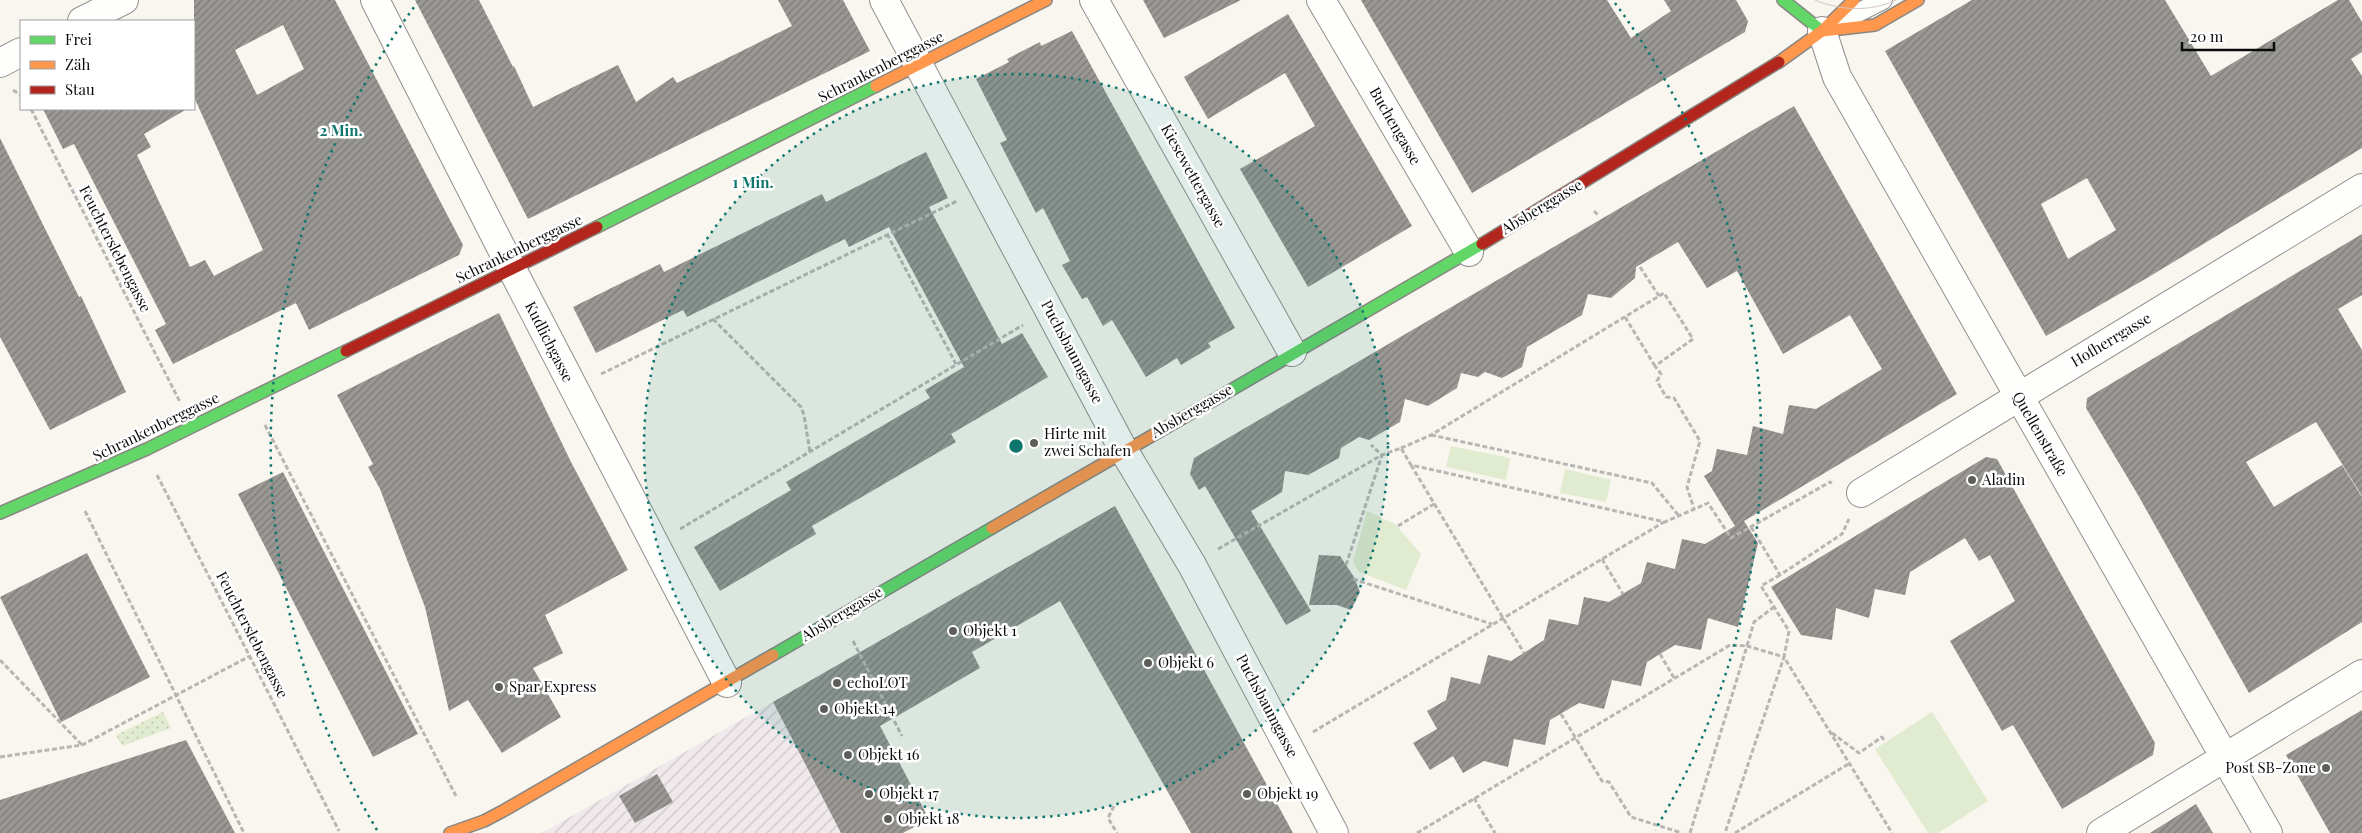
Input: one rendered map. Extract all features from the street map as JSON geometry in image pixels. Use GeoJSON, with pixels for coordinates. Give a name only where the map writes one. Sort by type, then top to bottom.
{"type":"FeatureCollection","features":[{"type":"Feature","properties":{"kind":"street"},"geometry":{"type":"LineString","coordinates":[[84,20],[124,0]]}},
{"type":"Feature","properties":{"kind":"street","name":"Kudlichgasse"},"geometry":{"type":"LineString","coordinates":[[375,0],[512,270],[726,683]]}},
{"type":"Feature","properties":{"kind":"street","name":"Puchsbaumgasse"},"geometry":{"type":"LineString","coordinates":[[884,0],[1124,451],[1192,565],[1334,833]]}},
{"type":"Feature","properties":{"kind":"street","name":"Schrankenberggasse"},"geometry":{"type":"LineString","coordinates":[[0,513],[60,489],[193,427],[512,270],[1046,0]]}},
{"type":"Feature","properties":{"kind":"street","name":"Kiesewettergasse"},"geometry":{"type":"LineString","coordinates":[[1094,0],[1292,352]]}},
{"type":"Feature","properties":{"kind":"street","name":"Buchengasse"},"geometry":{"type":"LineString","coordinates":[[1321,0],[1469,252]]}},
{"type":"Feature","properties":{"kind":"street"},"geometry":{"type":"LineString","coordinates":[[1783,0],[1817,20]]}},
{"type":"Feature","properties":{"kind":"street","name":"Absberggasse"},"geometry":{"type":"LineString","coordinates":[[450,833],[484,821],[726,683],[1292,352],[1469,252],[1769,68],[1817,20],[1854,0]]}},
{"type":"Feature","properties":{"kind":"street","name":"Absberggasse"},"geometry":{"type":"LineString","coordinates":[[1817,20],[1874,25],[1918,0]]}},
{"type":"Feature","properties":{"kind":"street","name":"Quellenstraße"},"geometry":{"type":"LineString","coordinates":[[1817,20],[1837,77],[2268,833]]}},
{"type":"Feature","properties":{"kind":"street"},"geometry":{"type":"LineString","coordinates":[[0,63],[20,53]]}},
{"type":"Feature","properties":{"kind":"street","name":"Hofherrgasse"},"geometry":{"type":"LineString","coordinates":[[1861,493],[2362,188]]}},
{"type":"Feature","properties":{"kind":"street"},"geometry":{"type":"LineString","coordinates":[[2102,833],[2362,674]]}},
{"type":"Feature","properties":{"kind":"lane","name":"Absberggasse"},"geometry":{"type":"LineString","coordinates":[[1817,20],[1883,0]]}},
{"type":"Feature","properties":{"kind":"path","name":"Feuchterslebengasse"},"geometry":{"type":"LineString","coordinates":[[32,110],[193,427]]}},
{"type":"Feature","properties":{"kind":"path"},"geometry":{"type":"LineString","coordinates":[[573,387],[985,187]]}},
{"type":"Feature","properties":{"kind":"path"},"geometry":{"type":"LineString","coordinates":[[887,234],[956,364]]}},
{"type":"Feature","properties":{"kind":"path"},"geometry":{"type":"LineString","coordinates":[[1640,267],[1659,296]]}},
{"type":"Feature","properties":{"kind":"path"},"geometry":{"type":"LineString","coordinates":[[1192,565],[1382,455],[1431,435],[1664,293],[1693,340],[1655,366]]}},
{"type":"Feature","properties":{"kind":"path"},"geometry":{"type":"LineString","coordinates":[[654,544],[1049,309]]}},
{"type":"Feature","properties":{"kind":"path"},"geometry":{"type":"LineString","coordinates":[[1625,317],[1661,374],[1657,381],[1666,397],[1674,398],[1700,441],[1687,487],[1694,509]]}},
{"type":"Feature","properties":{"kind":"path"},"geometry":{"type":"LineString","coordinates":[[713,319],[801,407],[810,452]]}},
{"type":"Feature","properties":{"kind":"path"},"geometry":{"type":"LineString","coordinates":[[250,398],[456,796]]}},
{"type":"Feature","properties":{"kind":"path"},"geometry":{"type":"LineString","coordinates":[[1431,435],[1652,483],[1679,516]]}},
{"type":"Feature","properties":{"kind":"path"},"geometry":{"type":"LineString","coordinates":[[1371,446],[1382,455]]}},
{"type":"Feature","properties":{"kind":"path"},"geometry":{"type":"LineString","coordinates":[[1401,448],[1524,653]]}},
{"type":"Feature","properties":{"kind":"path","name":"Feuchterslebengasse"},"geometry":{"type":"LineString","coordinates":[[145,450],[339,830]]}},
{"type":"Feature","properties":{"kind":"path"},"geometry":{"type":"LineString","coordinates":[[1346,565],[1382,455]]}},
{"type":"Feature","properties":{"kind":"path"},"geometry":{"type":"LineString","coordinates":[[1411,465],[1665,522]]}},
{"type":"Feature","properties":{"kind":"path"},"geometry":{"type":"LineString","coordinates":[[1288,746],[1665,522],[1708,503],[1731,538],[1830,482],[1861,493],[1842,534],[1761,586],[1789,631],[1784,656],[1725,833]]}},
{"type":"Feature","properties":{"kind":"path"},"geometry":{"type":"LineString","coordinates":[[1398,526],[1434,504]]}},
{"type":"Feature","properties":{"kind":"path"},"geometry":{"type":"LineString","coordinates":[[85,511],[244,833]]}},
{"type":"Feature","properties":{"kind":"path"},"geometry":{"type":"LineString","coordinates":[[1751,527],[1780,575]]}},
{"type":"Feature","properties":{"kind":"path"},"geometry":{"type":"LineString","coordinates":[[1602,559],[1623,594]]}},
{"type":"Feature","properties":{"kind":"path"},"geometry":{"type":"LineString","coordinates":[[1352,578],[1493,624]]}},
{"type":"Feature","properties":{"kind":"path"},"geometry":{"type":"LineString","coordinates":[[1690,833],[1754,622],[1774,608]]}},
{"type":"Feature","properties":{"kind":"path"},"geometry":{"type":"LineString","coordinates":[[840,616],[902,736]]}},
{"type":"Feature","properties":{"kind":"path"},"geometry":{"type":"LineString","coordinates":[[1417,833],[1730,645],[1747,646],[1784,656],[1892,833]]}},
{"type":"Feature","properties":{"kind":"path"},"geometry":{"type":"LineString","coordinates":[[1660,654],[1674,678]]}},
{"type":"Feature","properties":{"kind":"path"},"geometry":{"type":"LineString","coordinates":[[0,757],[82,746],[250,656]]}},
{"type":"Feature","properties":{"kind":"path"},"geometry":{"type":"LineString","coordinates":[[0,660],[82,746]]}},
{"type":"Feature","properties":{"kind":"path"},"geometry":{"type":"LineString","coordinates":[[1561,714],[1602,781],[1609,782],[1631,817],[1682,833]]}},
{"type":"Feature","properties":{"kind":"path"},"geometry":{"type":"LineString","coordinates":[[1830,731],[1859,753],[1882,737],[1885,742]]}},
{"type":"Feature","properties":{"kind":"path"},"geometry":{"type":"LineString","coordinates":[[1734,833],[1850,763]]}},
{"type":"Feature","properties":{"kind":"path"},"geometry":{"type":"LineString","coordinates":[[1474,798],[1495,833]]}},
{"type":"Feature","properties":{"kind":"path"},"geometry":{"type":"LineString","coordinates":[[1114,806],[1108,818],[1117,833]]}},
{"type":"Feature","properties":{"kind":"shaded area"},"geometry":{"type":"Polygon","coordinates":[[[773,702],[841,833],[542,833],[773,702]]]}},
{"type":"Feature","properties":{"kind":"green space"},"geometry":{"type":"Polygon","coordinates":[[[1451,446],[1510,458],[1506,480],[1446,467],[1451,446]]]}},
{"type":"Feature","properties":{"kind":"green space"},"geometry":{"type":"Polygon","coordinates":[[[1565,469],[1611,480],[1606,502],[1560,493],[1565,469]]]}},
{"type":"Feature","properties":{"kind":"green space"},"geometry":{"type":"Polygon","coordinates":[[[1367,511],[1395,524],[1421,554],[1406,590],[1359,572],[1353,562],[1367,511]]]}},
{"type":"Feature","properties":{"kind":"green space"},"geometry":{"type":"Polygon","coordinates":[[[163,712],[171,728],[122,746],[116,735],[163,712]]]}},
{"type":"Feature","properties":{"kind":"green space"},"geometry":{"type":"Polygon","coordinates":[[[1932,712],[1988,801],[1938,833],[1928,833],[1875,749],[1932,712]]]}},
{"type":"Feature","properties":{"kind":"building"},"geometry":{"type":"Polygon","coordinates":[[[194,0],[335,0],[463,245],[459,255],[309,330],[296,303],[173,364],[155,330],[166,324],[74,144],[63,149],[44,110],[185,110],[144,134],[151,147],[137,155],[190,267],[205,260],[214,276],[263,250],[195,99],[194,0]],[[283,25],[235,50],[257,95],[304,69],[283,25]]]}},
{"type":"Feature","properties":{"kind":"building"},"geometry":{"type":"Polygon","coordinates":[[[415,0],[479,0],[514,66],[533,107],[618,65],[636,102],[673,77],[677,83],[792,26],[778,0],[843,0],[870,51],[528,219],[415,0]]]}},
{"type":"Feature","properties":{"kind":"building"},"geometry":{"type":"Polygon","coordinates":[[[1143,0],[1241,0],[1164,38],[1143,0]]]}},
{"type":"Feature","properties":{"kind":"building"},"geometry":{"type":"Polygon","coordinates":[[[1361,0],[1607,0],[1631,38],[1671,11],[1664,0],[1736,0],[1748,21],[1745,32],[1472,193],[1361,0]]]}},
{"type":"Feature","properties":{"kind":"building"},"geometry":{"type":"Polygon","coordinates":[[[1972,0],[2165,0],[2211,76],[2338,0],[2349,0],[2362,22],[2362,52],[2351,59],[2362,76],[2362,148],[2147,278],[2046,336],[1885,51],[1972,0]],[[2087,178],[2041,204],[2068,259],[2116,230],[2087,178]]]}},
{"type":"Feature","properties":{"kind":"building"},"geometry":{"type":"Polygon","coordinates":[[[1288,14],[1412,226],[1308,287],[1240,169],[1315,126],[1285,73],[1208,119],[1184,77],[1288,14]]]}},
{"type":"Feature","properties":{"kind":"building"},"geometry":{"type":"Polygon","coordinates":[[[1072,31],[1235,328],[1208,343],[1211,347],[1181,365],[1177,358],[1146,377],[1112,320],[1103,326],[1087,297],[1082,299],[1062,265],[1070,261],[1043,208],[1036,213],[1000,143],[1007,140],[976,79],[1009,62],[1007,59],[1040,42],[1041,46],[1072,31]]]}},
{"type":"Feature","properties":{"kind":"building"},"geometry":{"type":"Polygon","coordinates":[[[1794,106],[1957,394],[1744,521],[1758,543],[1738,627],[1708,618],[1701,650],[1675,645],[1647,662],[1641,686],[1612,680],[1604,709],[1579,703],[1550,720],[1545,745],[1514,739],[1508,767],[1484,761],[1463,773],[1453,756],[1430,770],[1413,743],[1437,729],[1427,711],[1446,700],[1451,677],[1480,684],[1488,655],[1511,661],[1544,640],[1549,619],[1578,625],[1584,597],[1609,602],[1641,583],[1647,562],[1675,569],[1682,539],[1705,544],[1735,526],[1704,476],[1712,471],[1717,449],[1747,455],[1753,426],[1783,434],[1789,405],[1816,409],[1882,369],[1850,315],[1783,354],[1737,271],[1707,288],[1678,242],[1636,267],[1635,278],[1611,298],[1588,294],[1582,315],[1527,347],[1522,367],[1502,378],[1485,372],[1478,377],[1461,373],[1457,388],[1428,406],[1405,399],[1400,422],[1369,440],[1359,437],[1341,448],[1339,458],[1308,475],[1285,471],[1282,492],[1251,511],[1311,611],[1286,625],[1205,486],[1199,490],[1190,474],[1194,458],[1794,106]]]}},
{"type":"Feature","properties":{"kind":"building"},"geometry":{"type":"Polygon","coordinates":[[[0,138],[79,297],[81,296],[126,392],[50,430],[0,337],[0,138]]]}},
{"type":"Feature","properties":{"kind":"building"},"geometry":{"type":"Polygon","coordinates":[[[926,152],[948,198],[929,207],[1002,344],[1022,333],[1048,377],[951,434],[956,442],[812,526],[816,534],[720,591],[694,547],[791,490],[786,482],[930,398],[925,390],[964,367],[889,227],[849,247],[845,239],[687,317],[683,310],[596,353],[573,307],[660,264],[664,272],[822,194],[826,202],[926,152]]]}},
{"type":"Feature","properties":{"kind":"building"},"geometry":{"type":"Polygon","coordinates":[[[2362,234],[2362,295],[2338,309],[2362,350],[2362,496],[2316,422],[2246,462],[2274,507],[2342,465],[2362,497],[2362,622],[2249,693],[2138,495],[2086,408],[2087,398],[2362,234]]]}},
{"type":"Feature","properties":{"kind":"building"},"geometry":{"type":"Polygon","coordinates":[[[499,313],[571,462],[628,570],[545,615],[563,653],[533,668],[561,717],[502,753],[468,700],[449,711],[425,607],[380,489],[368,467],[373,464],[337,395],[499,313]]]}},
{"type":"Feature","properties":{"kind":"building"},"geometry":{"type":"Polygon","coordinates":[[[1986,457],[1997,459],[2155,743],[2153,755],[2062,809],[2013,725],[2002,731],[1950,641],[2015,601],[1990,555],[1979,561],[1965,538],[1910,572],[1905,595],[1875,589],[1869,618],[1836,608],[1832,640],[1801,635],[1771,587],[1986,457]]]}},
{"type":"Feature","properties":{"kind":"building"},"geometry":{"type":"Polygon","coordinates":[[[283,472],[418,734],[373,757],[238,494],[283,472]]]}},
{"type":"Feature","properties":{"kind":"building"},"geometry":{"type":"Polygon","coordinates":[[[1115,506],[1293,833],[1191,833],[1060,601],[972,652],[980,668],[880,726],[929,819],[903,833],[841,833],[773,702],[1115,506]]]}},
{"type":"Feature","properties":{"kind":"building"},"geometry":{"type":"Polygon","coordinates":[[[87,553],[150,677],[61,722],[0,597],[87,553]]]}},
{"type":"Feature","properties":{"kind":"building"},"geometry":{"type":"Polygon","coordinates":[[[1319,555],[1340,556],[1354,577],[1360,592],[1351,610],[1337,605],[1309,605],[1319,555]]]}},
{"type":"Feature","properties":{"kind":"building"},"geometry":{"type":"Polygon","coordinates":[[[2362,710],[2362,833],[2330,833],[2286,755],[2362,710]]]}},
{"type":"Feature","properties":{"kind":"building"},"geometry":{"type":"Polygon","coordinates":[[[186,740],[235,833],[0,833],[0,800],[186,740]]]}},
{"type":"Feature","properties":{"kind":"building"},"geometry":{"type":"Polygon","coordinates":[[[657,774],[673,802],[635,823],[619,796],[657,774]]]}},
{"type":"Feature","properties":{"kind":"building"},"geometry":{"type":"Polygon","coordinates":[[[2196,804],[2213,833],[2150,833],[2196,804]]]}},
{"type":"Feature","properties":{"kind":"tram line"},"geometry":{"type":"LineString","coordinates":[[1815,0],[1825,4],[1856,9],[1876,7],[1896,0]]}},
{"type":"Feature","properties":{"kind":"traffic: fast"},"geometry":{"type":"LineString","coordinates":[[1783,0],[1822,31]]}},
{"type":"Feature","properties":{"kind":"traffic: fast"},"geometry":{"type":"LineString","coordinates":[[597,227],[876,86]]}},
{"type":"Feature","properties":{"kind":"traffic: fast"},"geometry":{"type":"LineString","coordinates":[[1195,411],[1482,244]]}},
{"type":"Feature","properties":{"kind":"traffic: fast"},"geometry":{"type":"LineString","coordinates":[[0,513],[147,449],[346,351]]}},
{"type":"Feature","properties":{"kind":"traffic: fast"},"geometry":{"type":"LineString","coordinates":[[773,655],[992,528]]}},
{"type":"Feature","properties":{"kind":"traffic: slow"},"geometry":{"type":"LineString","coordinates":[[876,86],[1046,0]]}},
{"type":"Feature","properties":{"kind":"traffic: slow"},"geometry":{"type":"LineString","coordinates":[[1779,62],[1822,31],[1854,0]]}},
{"type":"Feature","properties":{"kind":"traffic: slow"},"geometry":{"type":"LineString","coordinates":[[1822,31],[1875,25],[1918,0]]}},
{"type":"Feature","properties":{"kind":"traffic: slow"},"geometry":{"type":"LineString","coordinates":[[992,528],[1195,411]]}},
{"type":"Feature","properties":{"kind":"traffic: slow"},"geometry":{"type":"LineString","coordinates":[[450,833],[484,821],[503,811],[773,655]]}},
{"type":"Feature","properties":{"kind":"traffic: jam"},"geometry":{"type":"LineString","coordinates":[[1482,244],[1779,62]]}},
{"type":"Feature","properties":{"kind":"traffic: jam"},"geometry":{"type":"LineString","coordinates":[[346,351],[597,227]]}},
{"type":"Feature","properties":{"kind":"place","name":"Hirte mit zwei Schafen"},"geometry":{"type":"Point","coordinates":[1034,443]}},
{"type":"Feature","properties":{"kind":"place","name":"Aladin"},"geometry":{"type":"Point","coordinates":[1972,480]}},
{"type":"Feature","properties":{"kind":"place","name":"Objekt 1"},"geometry":{"type":"Point","coordinates":[953,631]}},
{"type":"Feature","properties":{"kind":"place","name":"Objekt 6"},"geometry":{"type":"Point","coordinates":[1148,663]}},
{"type":"Feature","properties":{"kind":"place","name":"echoLOT"},"geometry":{"type":"Point","coordinates":[837,683]}},
{"type":"Feature","properties":{"kind":"place","name":"Spar Express"},"geometry":{"type":"Point","coordinates":[499,687]}},
{"type":"Feature","properties":{"kind":"place","name":"Objekt 14"},"geometry":{"type":"Point","coordinates":[824,709]}},
{"type":"Feature","properties":{"kind":"place","name":"Objekt 16"},"geometry":{"type":"Point","coordinates":[848,755]}},
{"type":"Feature","properties":{"kind":"place","name":"Post SB-Zone"},"geometry":{"type":"Point","coordinates":[2326,768]}},
{"type":"Feature","properties":{"kind":"place","name":"Objekt 17"},"geometry":{"type":"Point","coordinates":[869,794]}},
{"type":"Feature","properties":{"kind":"place","name":"Objekt 19"},"geometry":{"type":"Point","coordinates":[1247,794]}},
{"type":"Feature","properties":{"kind":"place","name":"Objekt 18"},"geometry":{"type":"Point","coordinates":[888,819]}}]}
